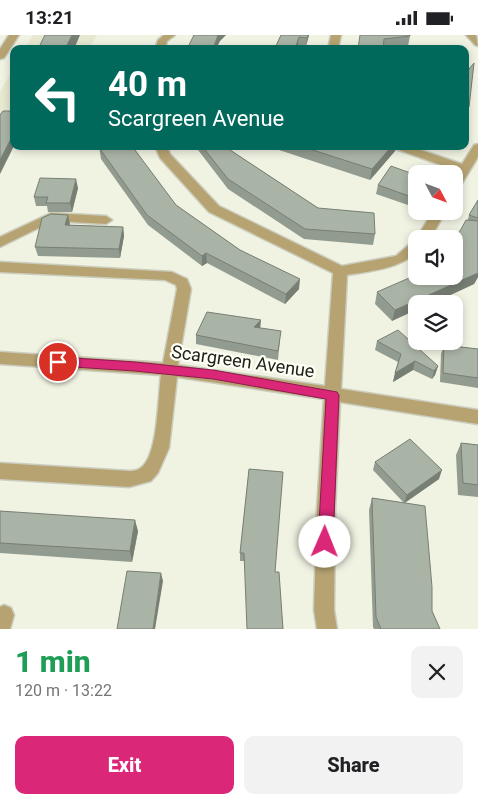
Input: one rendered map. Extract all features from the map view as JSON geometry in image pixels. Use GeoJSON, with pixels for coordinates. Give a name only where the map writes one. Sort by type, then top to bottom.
{"type":"FeatureCollection","features":[{"type":"Feature","properties":{"kind":"street"},"geometry":{"type":"LineString","coordinates":[[0,57],[14,35]]}},
{"type":"Feature","properties":{"kind":"street"},"geometry":{"type":"LineString","coordinates":[[161,45],[163,40],[170,35]]}},
{"type":"Feature","properties":{"kind":"street"},"geometry":{"type":"LineString","coordinates":[[471,35],[478,43]]}},
{"type":"Feature","properties":{"kind":"street"},"geometry":{"type":"LineString","coordinates":[[409,150],[464,169],[478,147]]}},
{"type":"Feature","properties":{"kind":"street"},"geometry":{"type":"LineString","coordinates":[[163,150],[164,155],[214,209],[340,271],[374,266],[401,259],[408,253]]}},
{"type":"Feature","properties":{"kind":"street"},"geometry":{"type":"LineString","coordinates":[[0,243],[51,217],[106,220]]}},
{"type":"Feature","properties":{"kind":"street"},"geometry":{"type":"LineString","coordinates":[[0,267],[167,275],[182,282],[184,289],[170,371],[166,415],[158,455],[152,468],[142,477],[128,479],[0,471]]}},
{"type":"Feature","properties":{"kind":"street"},"geometry":{"type":"LineString","coordinates":[[327,629],[324,610],[326,509],[340,271]]}},
{"type":"Feature","properties":{"kind":"street","name":"Scargreen Avenue"},"geometry":{"type":"LineString","coordinates":[[0,359],[135,366],[213,375],[478,417]]}},
{"type":"Feature","properties":{"kind":"shaded area"},"geometry":{"type":"Polygon","coordinates":[[[33,35],[97,35],[91,45],[27,45],[33,35]]]}},
{"type":"Feature","properties":{"kind":"shaded area"},"geometry":{"type":"Polygon","coordinates":[[[10,74],[10,117],[0,117],[0,92],[10,74]]]}},
{"type":"Feature","properties":{"kind":"building"},"geometry":{"type":"Polygon","coordinates":[[[45,35],[72,35],[67,45],[40,45],[45,35]]]}},
{"type":"Feature","properties":{"kind":"building"},"geometry":{"type":"Polygon","coordinates":[[[194,35],[218,35],[214,45],[189,45],[194,35]]]}},
{"type":"Feature","properties":{"kind":"building"},"geometry":{"type":"Polygon","coordinates":[[[281,35],[308,35],[307,38],[299,37],[296,45],[276,45],[281,35]]]}},
{"type":"Feature","properties":{"kind":"building"},"geometry":{"type":"Polygon","coordinates":[[[360,35],[410,35],[384,39],[383,45],[359,45],[360,35]]]}},
{"type":"Feature","properties":{"kind":"building"},"geometry":{"type":"Polygon","coordinates":[[[474,63],[469,107],[469,69],[474,63]]]}},
{"type":"Feature","properties":{"kind":"building"},"geometry":{"type":"Polygon","coordinates":[[[3,111],[10,111],[10,141],[0,160],[0,115],[3,111]]]}},
{"type":"Feature","properties":{"kind":"building"},"geometry":{"type":"Polygon","coordinates":[[[101,150],[135,150],[176,205],[240,250],[300,279],[286,294],[206,253],[202,256],[147,215],[101,150]]]}},
{"type":"Feature","properties":{"kind":"building"},"geometry":{"type":"Polygon","coordinates":[[[205,150],[230,150],[318,208],[374,213],[375,234],[305,229],[228,179],[205,150]]]}},
{"type":"Feature","properties":{"kind":"building"},"geometry":{"type":"Polygon","coordinates":[[[313,150],[389,150],[372,169],[313,150]]]}},
{"type":"Feature","properties":{"kind":"building"},"geometry":{"type":"Polygon","coordinates":[[[391,166],[408,172],[408,196],[378,185],[391,166]]]}},
{"type":"Feature","properties":{"kind":"building"},"geometry":{"type":"Polygon","coordinates":[[[40,178],[76,179],[70,203],[46,203],[48,197],[34,197],[40,178]]]}},
{"type":"Feature","properties":{"kind":"building"},"geometry":{"type":"Polygon","coordinates":[[[478,200],[478,218],[469,215],[478,200]]]}},
{"type":"Feature","properties":{"kind":"building"},"geometry":{"type":"Polygon","coordinates":[[[51,214],[68,215],[65,225],[123,227],[119,249],[35,247],[42,218],[51,214]]]}},
{"type":"Feature","properties":{"kind":"building"},"geometry":{"type":"Polygon","coordinates":[[[466,220],[478,221],[478,273],[463,280],[463,230],[461,230],[466,220]]]}},
{"type":"Feature","properties":{"kind":"building"},"geometry":{"type":"Polygon","coordinates":[[[408,278],[408,285],[451,285],[429,295],[408,295],[408,304],[395,310],[377,292],[408,278]]]}},
{"type":"Feature","properties":{"kind":"building"},"geometry":{"type":"Polygon","coordinates":[[[207,312],[261,320],[254,327],[281,331],[278,351],[196,335],[207,312]]]}},
{"type":"Feature","properties":{"kind":"building"},"geometry":{"type":"Polygon","coordinates":[[[398,330],[408,339],[408,350],[420,350],[438,366],[434,371],[415,361],[395,373],[401,354],[377,341],[398,330]]]}},
{"type":"Feature","properties":{"kind":"building"},"geometry":{"type":"Polygon","coordinates":[[[463,347],[478,349],[478,378],[443,373],[444,350],[463,350],[463,347]]]}},
{"type":"Feature","properties":{"kind":"building"},"geometry":{"type":"Polygon","coordinates":[[[410,439],[442,470],[407,495],[375,462],[410,439]]]}},
{"type":"Feature","properties":{"kind":"building"},"geometry":{"type":"Polygon","coordinates":[[[461,443],[478,445],[478,485],[463,483],[461,443]]]}},
{"type":"Feature","properties":{"kind":"building"},"geometry":{"type":"Polygon","coordinates":[[[249,469],[283,472],[275,572],[279,572],[283,629],[247,629],[244,553],[240,553],[249,469]]]}},
{"type":"Feature","properties":{"kind":"building"},"geometry":{"type":"Polygon","coordinates":[[[372,498],[425,506],[432,587],[432,611],[440,629],[381,629],[376,617],[372,498]]]}},
{"type":"Feature","properties":{"kind":"building"},"geometry":{"type":"Polygon","coordinates":[[[0,511],[135,520],[130,551],[0,543],[0,511]]]}},
{"type":"Feature","properties":{"kind":"building"},"geometry":{"type":"Polygon","coordinates":[[[127,571],[161,573],[153,629],[117,629],[127,571]]]}},
{"type":"Feature","properties":{"kind":"route"},"geometry":{"type":"LineString","coordinates":[[58,362],[135,366],[213,375],[333,395],[325,542]]}}]}
